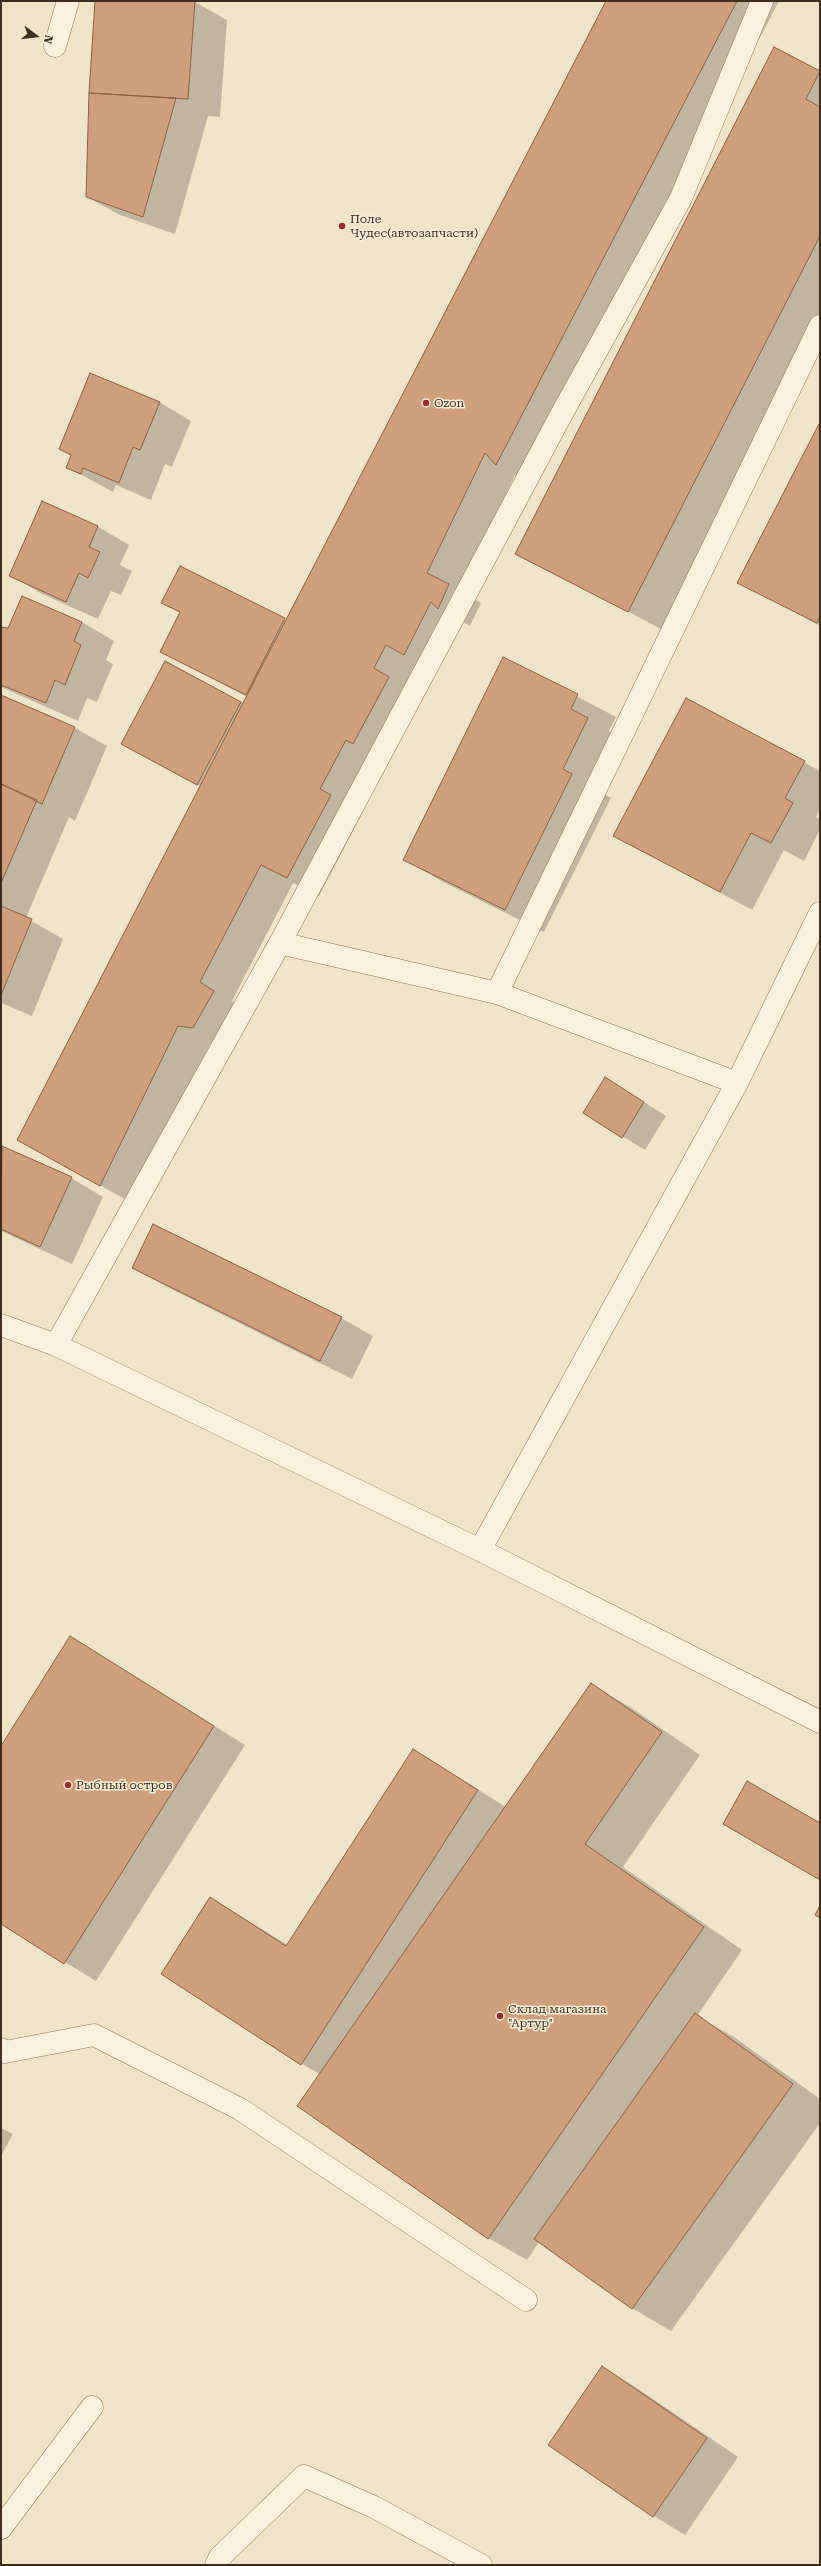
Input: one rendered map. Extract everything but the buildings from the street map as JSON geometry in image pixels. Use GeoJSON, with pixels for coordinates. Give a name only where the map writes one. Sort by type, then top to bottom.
{"type":"FeatureCollection","features":[{"type":"Feature","properties":{"kind":"street"},"geometry":{"type":"LineString","coordinates":[[55,46],[68,1]]}},
{"type":"Feature","properties":{"kind":"street"},"geometry":{"type":"LineString","coordinates":[[56,1345],[280,943],[556,424],[681,198],[762,1]]}},
{"type":"Feature","properties":{"kind":"street"},"geometry":{"type":"LineString","coordinates":[[496,993],[820,326]]}},
{"type":"Feature","properties":{"kind":"street"},"geometry":{"type":"LineString","coordinates":[[480,1550],[737,1083],[820,913]]}},
{"type":"Feature","properties":{"kind":"street"},"geometry":{"type":"LineString","coordinates":[[280,943],[496,993],[737,1083]]}},
{"type":"Feature","properties":{"kind":"street"},"geometry":{"type":"LineString","coordinates":[[1,1325],[56,1345],[480,1550],[820,1722]]}},
{"type":"Feature","properties":{"kind":"street"},"geometry":{"type":"LineString","coordinates":[[1,2050],[4,2052],[94,2035],[240,2109],[526,2300]]}},
{"type":"Feature","properties":{"kind":"street"},"geometry":{"type":"LineString","coordinates":[[1,2528],[92,2407]]}},
{"type":"Feature","properties":{"kind":"street"},"geometry":{"type":"LineString","coordinates":[[216,2565],[220,2557],[304,2476],[374,2507],[481,2565]]}},
{"type":"Feature","properties":{"kind":"place","name":"Поле Чудес(автозапчасти)"},"geometry":{"type":"Point","coordinates":[342,226]}},
{"type":"Feature","properties":{"kind":"place","name":"Ozon"},"geometry":{"type":"Point","coordinates":[426,403]}},
{"type":"Feature","properties":{"kind":"place","name":"Рыбный остров"},"geometry":{"type":"Point","coordinates":[68,1785]}},
{"type":"Feature","properties":{"kind":"place","name":"Склад магазина \"Артур\""},"geometry":{"type":"Point","coordinates":[500,2016]}}]}
